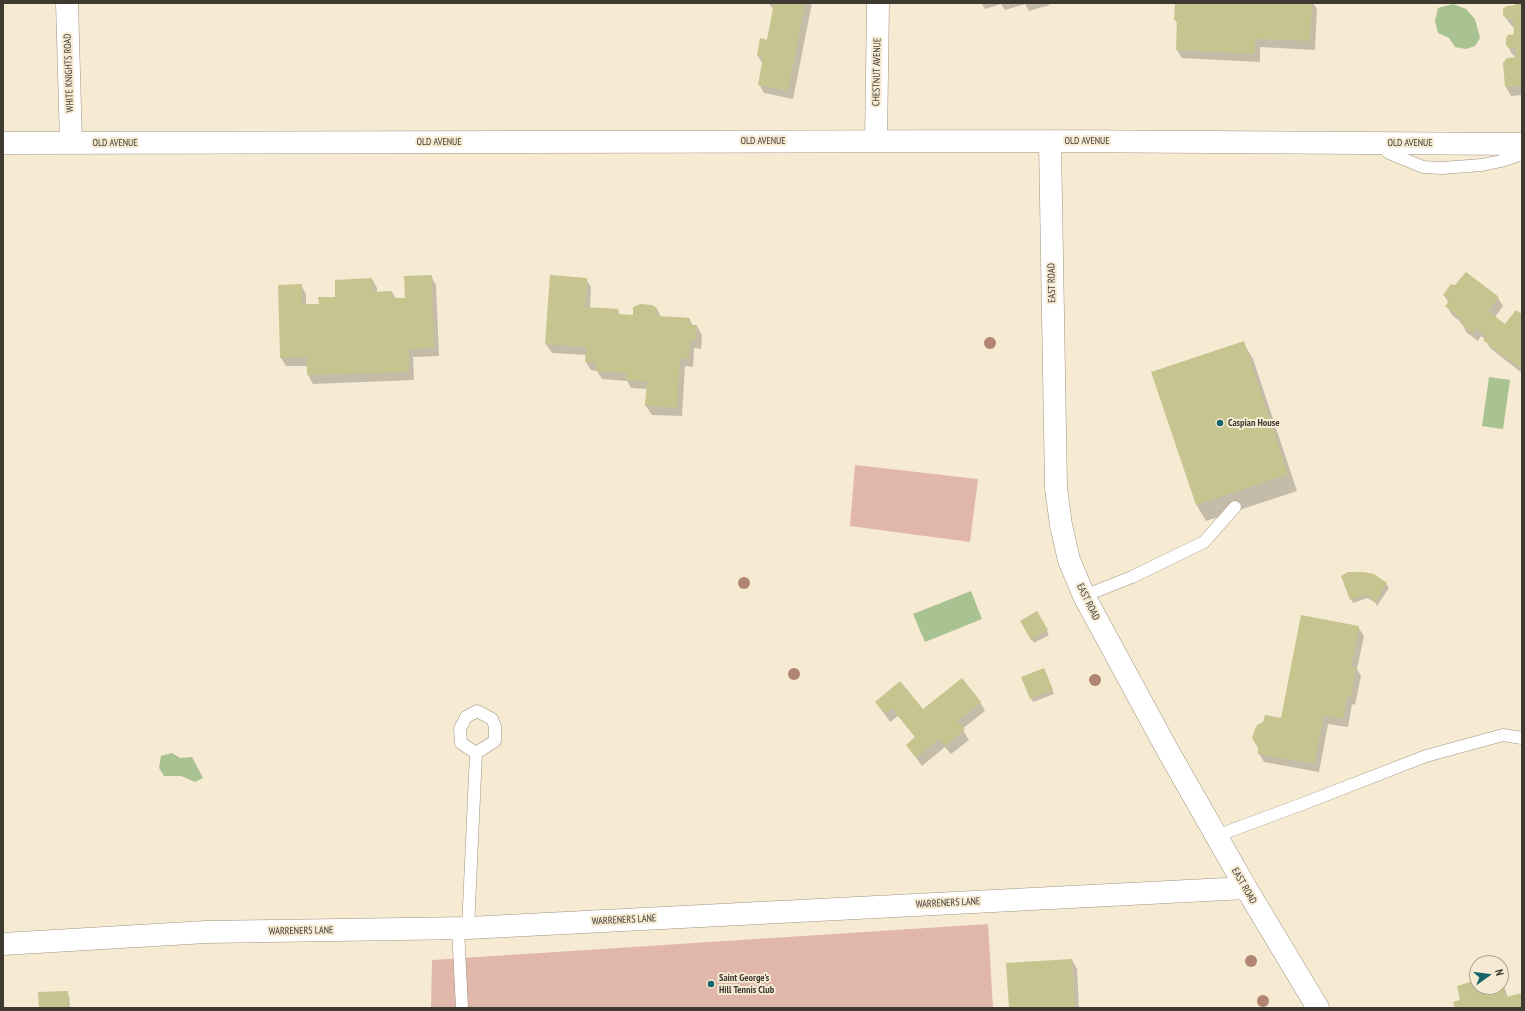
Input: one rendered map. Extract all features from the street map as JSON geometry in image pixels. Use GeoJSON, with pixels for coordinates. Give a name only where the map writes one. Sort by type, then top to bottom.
{"type":"FeatureCollection","features":[{"type":"Feature","properties":{"kind":"street","name":"WHITE KNIGHTS ROAD"},"geometry":{"type":"LineString","coordinates":[[67,3],[71,143]]}},
{"type":"Feature","properties":{"kind":"street","name":"CHESTNUT AVENUE"},"geometry":{"type":"LineString","coordinates":[[876,141],[878,3]]}},
{"type":"Feature","properties":{"kind":"street","name":"OLD AVENUE"},"geometry":{"type":"LineString","coordinates":[[3,143],[1050,141],[1522,144]]}},
{"type":"Feature","properties":{"kind":"street","name":"EAST ROAD"},"geometry":{"type":"LineString","coordinates":[[1050,141],[1056,488],[1061,525],[1069,560],[1084,596],[1216,836],[1318,1008]]}},
{"type":"Feature","properties":{"kind":"street","name":"WARRENERS LANE"},"geometry":{"type":"LineString","coordinates":[[3,944],[206,932],[463,929],[1246,888]]}},
{"type":"Feature","properties":{"kind":"lane"},"geometry":{"type":"LineString","coordinates":[[1378,143],[1389,153],[1423,167],[1442,168],[1482,165],[1522,154]]}},
{"type":"Feature","properties":{"kind":"lane"},"geometry":{"type":"LineString","coordinates":[[1084,596],[1132,577],[1204,542],[1235,507]]}},
{"type":"Feature","properties":{"kind":"lane"},"geometry":{"type":"LineString","coordinates":[[1216,836],[1426,756],[1503,735],[1520,736]]}},
{"type":"Feature","properties":{"kind":"lane"},"geometry":{"type":"LineString","coordinates":[[462,1008],[463,929],[476,753]]}},
{"type":"Feature","properties":{"kind":"shaded area"},"geometry":{"type":"Polygon","coordinates":[[[1453,4],[1466,9],[1475,19],[1480,38],[1475,46],[1466,49],[1455,47],[1449,38],[1438,33],[1435,21],[1438,8],[1453,4]]]}},
{"type":"Feature","properties":{"kind":"shaded area"},"geometry":{"type":"Polygon","coordinates":[[[1489,377],[1510,380],[1503,429],[1482,426],[1489,377]]]}},
{"type":"Feature","properties":{"kind":"shaded area"},"geometry":{"type":"Polygon","coordinates":[[[855,465],[978,479],[970,542],[850,526],[855,465]]]}},
{"type":"Feature","properties":{"kind":"shaded area"},"geometry":{"type":"Polygon","coordinates":[[[971,591],[982,619],[925,642],[913,614],[971,591]]]}},
{"type":"Feature","properties":{"kind":"shaded area"},"geometry":{"type":"Polygon","coordinates":[[[172,753],[180,758],[192,757],[203,778],[195,782],[181,776],[164,776],[159,768],[161,756],[172,753]]]}},
{"type":"Feature","properties":{"kind":"shaded area","name":"Saint George's Hill Tennis Club"},"geometry":{"type":"Polygon","coordinates":[[[988,924],[993,1008],[431,1008],[432,960],[988,924]]]}},
{"type":"Feature","properties":{"kind":"building"},"geometry":{"type":"Polygon","coordinates":[[[774,3],[805,3],[788,91],[758,85],[763,57],[757,56],[760,38],[767,40],[774,3]]]}},
{"type":"Feature","properties":{"kind":"building"},"geometry":{"type":"Polygon","coordinates":[[[1175,3],[1312,3],[1310,41],[1255,39],[1255,54],[1176,50],[1177,20],[1174,20],[1175,3]]]}},
{"type":"Feature","properties":{"kind":"building"},"geometry":{"type":"Polygon","coordinates":[[[1515,3],[1522,3],[1522,86],[1505,87],[1503,63],[1507,58],[1517,57],[1516,48],[1509,48],[1506,45],[1506,38],[1508,35],[1514,34],[1513,19],[1508,19],[1503,16],[1503,9],[1507,6],[1515,5],[1515,3]]]}},
{"type":"Feature","properties":{"kind":"building"},"geometry":{"type":"Polygon","coordinates":[[[1466,272],[1499,297],[1488,311],[1505,324],[1516,310],[1522,314],[1522,369],[1483,340],[1486,336],[1476,328],[1473,333],[1460,323],[1463,320],[1445,306],[1450,300],[1443,295],[1451,284],[1455,285],[1466,272]]]}},
{"type":"Feature","properties":{"kind":"building"},"geometry":{"type":"Polygon","coordinates":[[[432,275],[434,348],[409,349],[409,372],[307,375],[307,357],[280,358],[278,285],[302,284],[302,304],[319,304],[318,297],[335,297],[335,280],[372,278],[373,292],[392,291],[393,298],[405,298],[404,276],[432,275]]]}},
{"type":"Feature","properties":{"kind":"building"},"geometry":{"type":"Polygon","coordinates":[[[550,275],[587,278],[585,307],[618,309],[618,314],[633,315],[633,307],[640,304],[652,305],[657,308],[657,316],[690,318],[689,325],[697,325],[696,340],[690,340],[689,359],[680,358],[677,408],[645,406],[647,381],[625,380],[626,373],[596,371],[596,363],[585,362],[586,347],[545,344],[550,275]]]}},
{"type":"Feature","properties":{"kind":"building","name":"Caspian House"},"geometry":{"type":"Polygon","coordinates":[[[1244,341],[1288,474],[1196,505],[1151,372],[1244,341]]]}},
{"type":"Feature","properties":{"kind":"building"},"geometry":{"type":"Polygon","coordinates":[[[1348,572],[1374,574],[1387,583],[1375,603],[1371,598],[1364,595],[1350,600],[1341,576],[1348,572]]]}},
{"type":"Feature","properties":{"kind":"building"},"geometry":{"type":"Polygon","coordinates":[[[1037,611],[1048,630],[1031,640],[1020,621],[1037,611]]]}},
{"type":"Feature","properties":{"kind":"building"},"geometry":{"type":"Polygon","coordinates":[[[1301,615],[1359,626],[1351,666],[1356,667],[1351,697],[1347,696],[1343,719],[1324,715],[1314,764],[1258,754],[1258,748],[1252,738],[1257,725],[1263,722],[1265,715],[1281,718],[1301,615]]]}},
{"type":"Feature","properties":{"kind":"building"},"geometry":{"type":"Polygon","coordinates":[[[1044,668],[1053,690],[1030,699],[1021,677],[1044,668]]]}},
{"type":"Feature","properties":{"kind":"building"},"geometry":{"type":"Polygon","coordinates":[[[962,678],[981,702],[957,721],[965,730],[945,746],[939,739],[916,758],[906,745],[915,737],[892,708],[885,714],[875,702],[900,681],[923,709],[962,678]]]}},
{"type":"Feature","properties":{"kind":"building"},"geometry":{"type":"Polygon","coordinates":[[[1072,959],[1075,1008],[1009,1008],[1006,963],[1072,959]]]}},
{"type":"Feature","properties":{"kind":"building"},"geometry":{"type":"Polygon","coordinates":[[[1469,982],[1469,995],[1505,995],[1506,997],[1522,993],[1522,1008],[1455,1008],[1453,1002],[1460,1000],[1457,986],[1469,982]]]}},
{"type":"Feature","properties":{"kind":"building"},"geometry":{"type":"Polygon","coordinates":[[[68,991],[68,1008],[39,1008],[38,992],[68,991]]]}},
{"type":"Feature","properties":{"kind":"place","name":"Caspian House"},"geometry":{"type":"Point","coordinates":[1220,423]}},
{"type":"Feature","properties":{"kind":"place","name":"Saint George's Hill Tennis Club"},"geometry":{"type":"Point","coordinates":[711,984]}}]}
